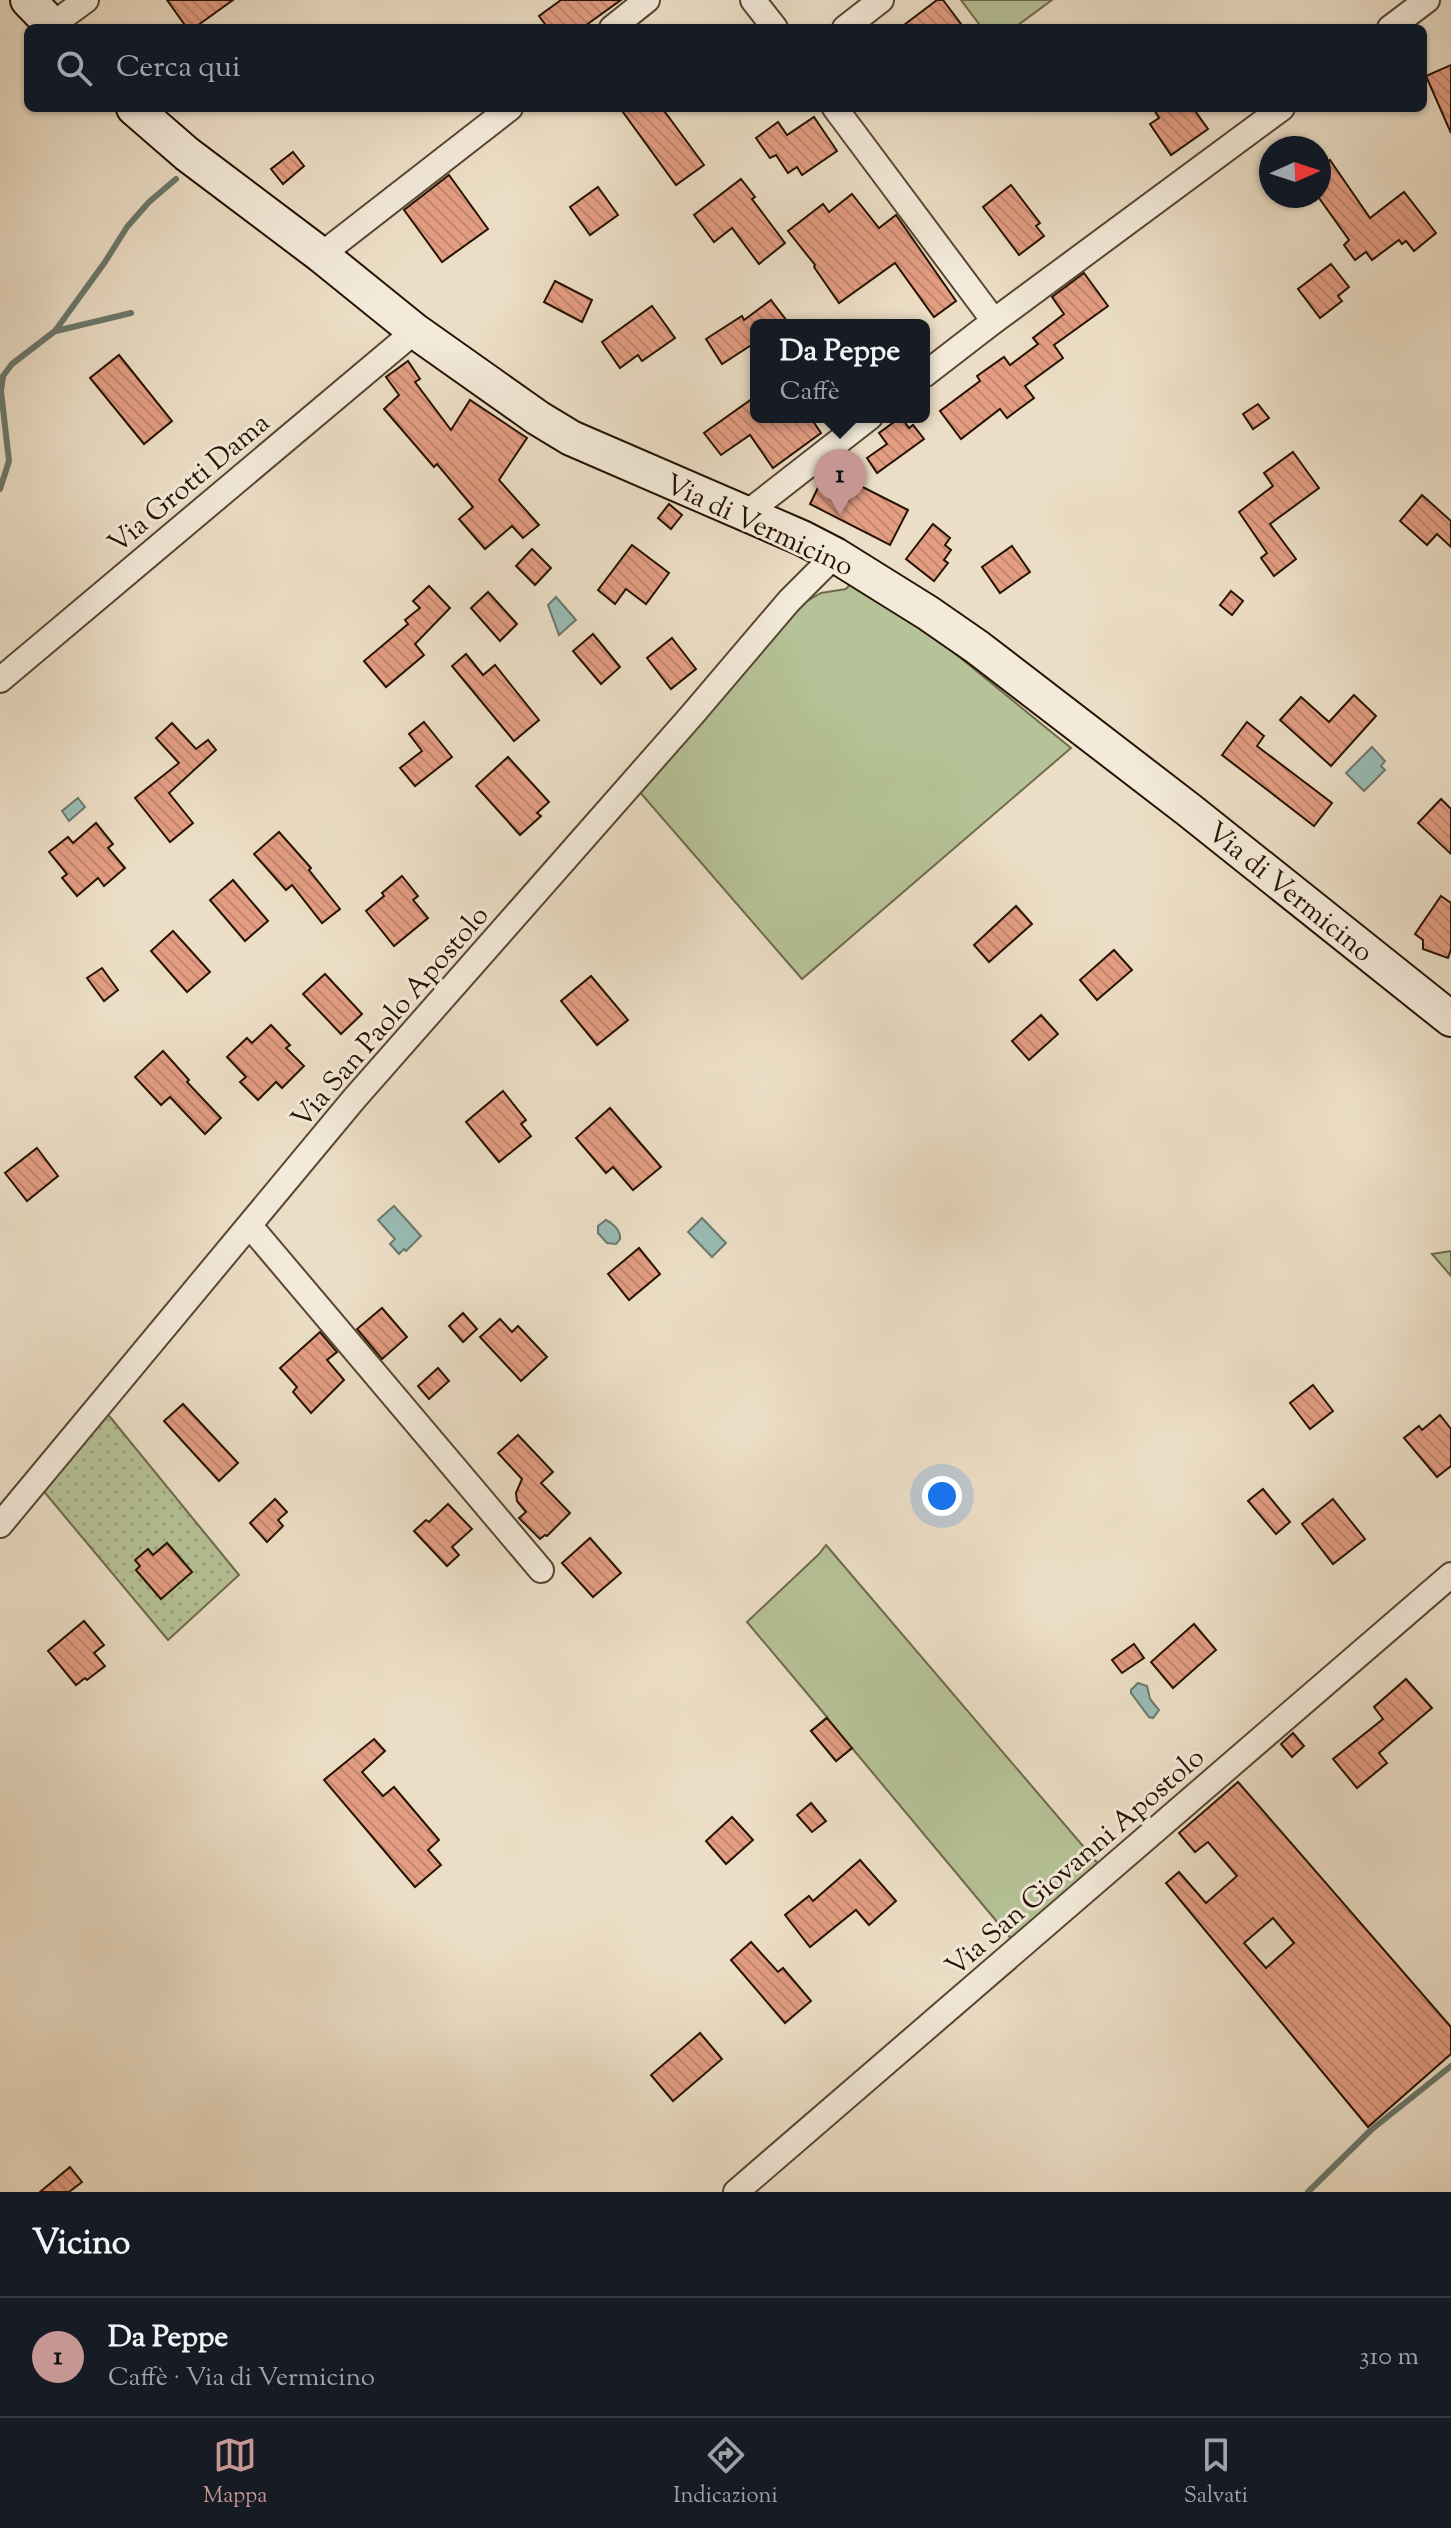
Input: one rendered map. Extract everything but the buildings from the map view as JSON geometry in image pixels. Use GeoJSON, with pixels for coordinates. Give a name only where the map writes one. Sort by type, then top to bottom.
{"type":"FeatureCollection","features":[{"type":"Feature","properties":{"kind":"main road"},"geometry":{"type":"LineString","coordinates":[[28,0],[51,24]]}},
{"type":"Feature","properties":{"kind":"main road","name":"Via di Vermicino"},"geometry":{"type":"LineString","coordinates":[[139,112],[199,164],[321,255],[415,331],[563,434],[747,513],[835,555],[969,641],[1189,810],[1451,1019]]}},
{"type":"Feature","properties":{"kind":"street"},"geometry":{"type":"LineString","coordinates":[[56,24],[86,0]]}},
{"type":"Feature","properties":{"kind":"street"},"geometry":{"type":"LineString","coordinates":[[617,24],[647,0]]}},
{"type":"Feature","properties":{"kind":"street"},"geometry":{"type":"LineString","coordinates":[[753,0],[772,24]]}},
{"type":"Feature","properties":{"kind":"street"},"geometry":{"type":"LineString","coordinates":[[850,24],[881,0]]}},
{"type":"Feature","properties":{"kind":"street"},"geometry":{"type":"LineString","coordinates":[[1395,24],[1427,0]]}},
{"type":"Feature","properties":{"kind":"street"},"geometry":{"type":"LineString","coordinates":[[321,255],[505,112]]}},
{"type":"Feature","properties":{"kind":"street"},"geometry":{"type":"LineString","coordinates":[[838,112],[994,321]]}},
{"type":"Feature","properties":{"kind":"street"},"geometry":{"type":"LineString","coordinates":[[930,370],[1277,112]]}},
{"type":"Feature","properties":{"kind":"street","name":"Via Grotti Dama"},"geometry":{"type":"LineString","coordinates":[[0,680],[415,331]]}},
{"type":"Feature","properties":{"kind":"street"},"geometry":{"type":"LineString","coordinates":[[747,513],[862,423]]}},
{"type":"Feature","properties":{"kind":"street","name":"Via San Paolo Apostolo"},"geometry":{"type":"LineString","coordinates":[[0,1525],[354,1099],[789,601],[835,555]]}},
{"type":"Feature","properties":{"kind":"street"},"geometry":{"type":"LineString","coordinates":[[250,1226],[541,1570]]}},
{"type":"Feature","properties":{"kind":"street","name":"Via San Giovanni Apostolo"},"geometry":{"type":"LineString","coordinates":[[736,2192],[1451,1575]]}},
{"type":"Feature","properties":{"kind":"green space"},"geometry":{"type":"Polygon","coordinates":[[[961,0],[1052,0],[1019,24],[979,24],[961,0]]]}},
{"type":"Feature","properties":{"kind":"green space"},"geometry":{"type":"Polygon","coordinates":[[[855,579],[920,625],[1071,748],[802,979],[638,790],[791,610],[821,593],[846,589],[855,579]]]}},
{"type":"Feature","properties":{"kind":"green space"},"geometry":{"type":"Polygon","coordinates":[[[1451,1251],[1451,1276],[1432,1254],[1451,1251]]]}},
{"type":"Feature","properties":{"kind":"green space"},"geometry":{"type":"Polygon","coordinates":[[[106,1412],[239,1575],[168,1640],[41,1488],[106,1412]],[[167,1543],[136,1570],[161,1599],[192,1572],[167,1543]]]}},
{"type":"Feature","properties":{"kind":"green space"},"geometry":{"type":"Polygon","coordinates":[[[826,1545],[1100,1866],[1013,1941],[852,1748],[836,1761],[811,1731],[827,1717],[747,1622],[826,1545]]]}},
{"type":"Feature","properties":{"kind":"water"},"geometry":{"type":"Polygon","coordinates":[[[556,597],[576,620],[559,635],[548,605],[556,597]]]}},
{"type":"Feature","properties":{"kind":"water"},"geometry":{"type":"Polygon","coordinates":[[[1372,747],[1385,761],[1381,766],[1385,770],[1364,791],[1346,773],[1372,747]]]}},
{"type":"Feature","properties":{"kind":"water"},"geometry":{"type":"Polygon","coordinates":[[[78,798],[85,807],[69,821],[62,811],[78,798]]]}},
{"type":"Feature","properties":{"kind":"water"},"geometry":{"type":"Polygon","coordinates":[[[394,1206],[421,1236],[399,1254],[390,1244],[395,1239],[378,1220],[394,1206]]]}},
{"type":"Feature","properties":{"kind":"water"},"geometry":{"type":"Polygon","coordinates":[[[702,1218],[726,1243],[712,1257],[688,1232],[702,1218]]]}},
{"type":"Feature","properties":{"kind":"water"},"geometry":{"type":"Polygon","coordinates":[[[606,1220],[619,1233],[620,1239],[616,1244],[607,1243],[598,1233],[598,1226],[606,1220]]]}},
{"type":"Feature","properties":{"kind":"water"},"geometry":{"type":"Polygon","coordinates":[[[1138,1683],[1147,1686],[1150,1699],[1159,1710],[1153,1718],[1131,1693],[1138,1683]]]}},
{"type":"Feature","properties":{"kind":"waterway"},"geometry":{"type":"LineString","coordinates":[[0,489],[9,461],[1,391],[3,376],[12,364],[55,331],[127,227],[149,202],[176,179]]}},
{"type":"Feature","properties":{"kind":"waterway"},"geometry":{"type":"LineString","coordinates":[[56,331],[131,313]]}},
{"type":"Feature","properties":{"kind":"waterway"},"geometry":{"type":"LineString","coordinates":[[1308,2192],[1371,2130],[1451,2066]]}},
{"type":"Feature","properties":{"kind":"place","name":"Da Peppe"},"geometry":{"type":"Point","coordinates":[840,515]}}]}
